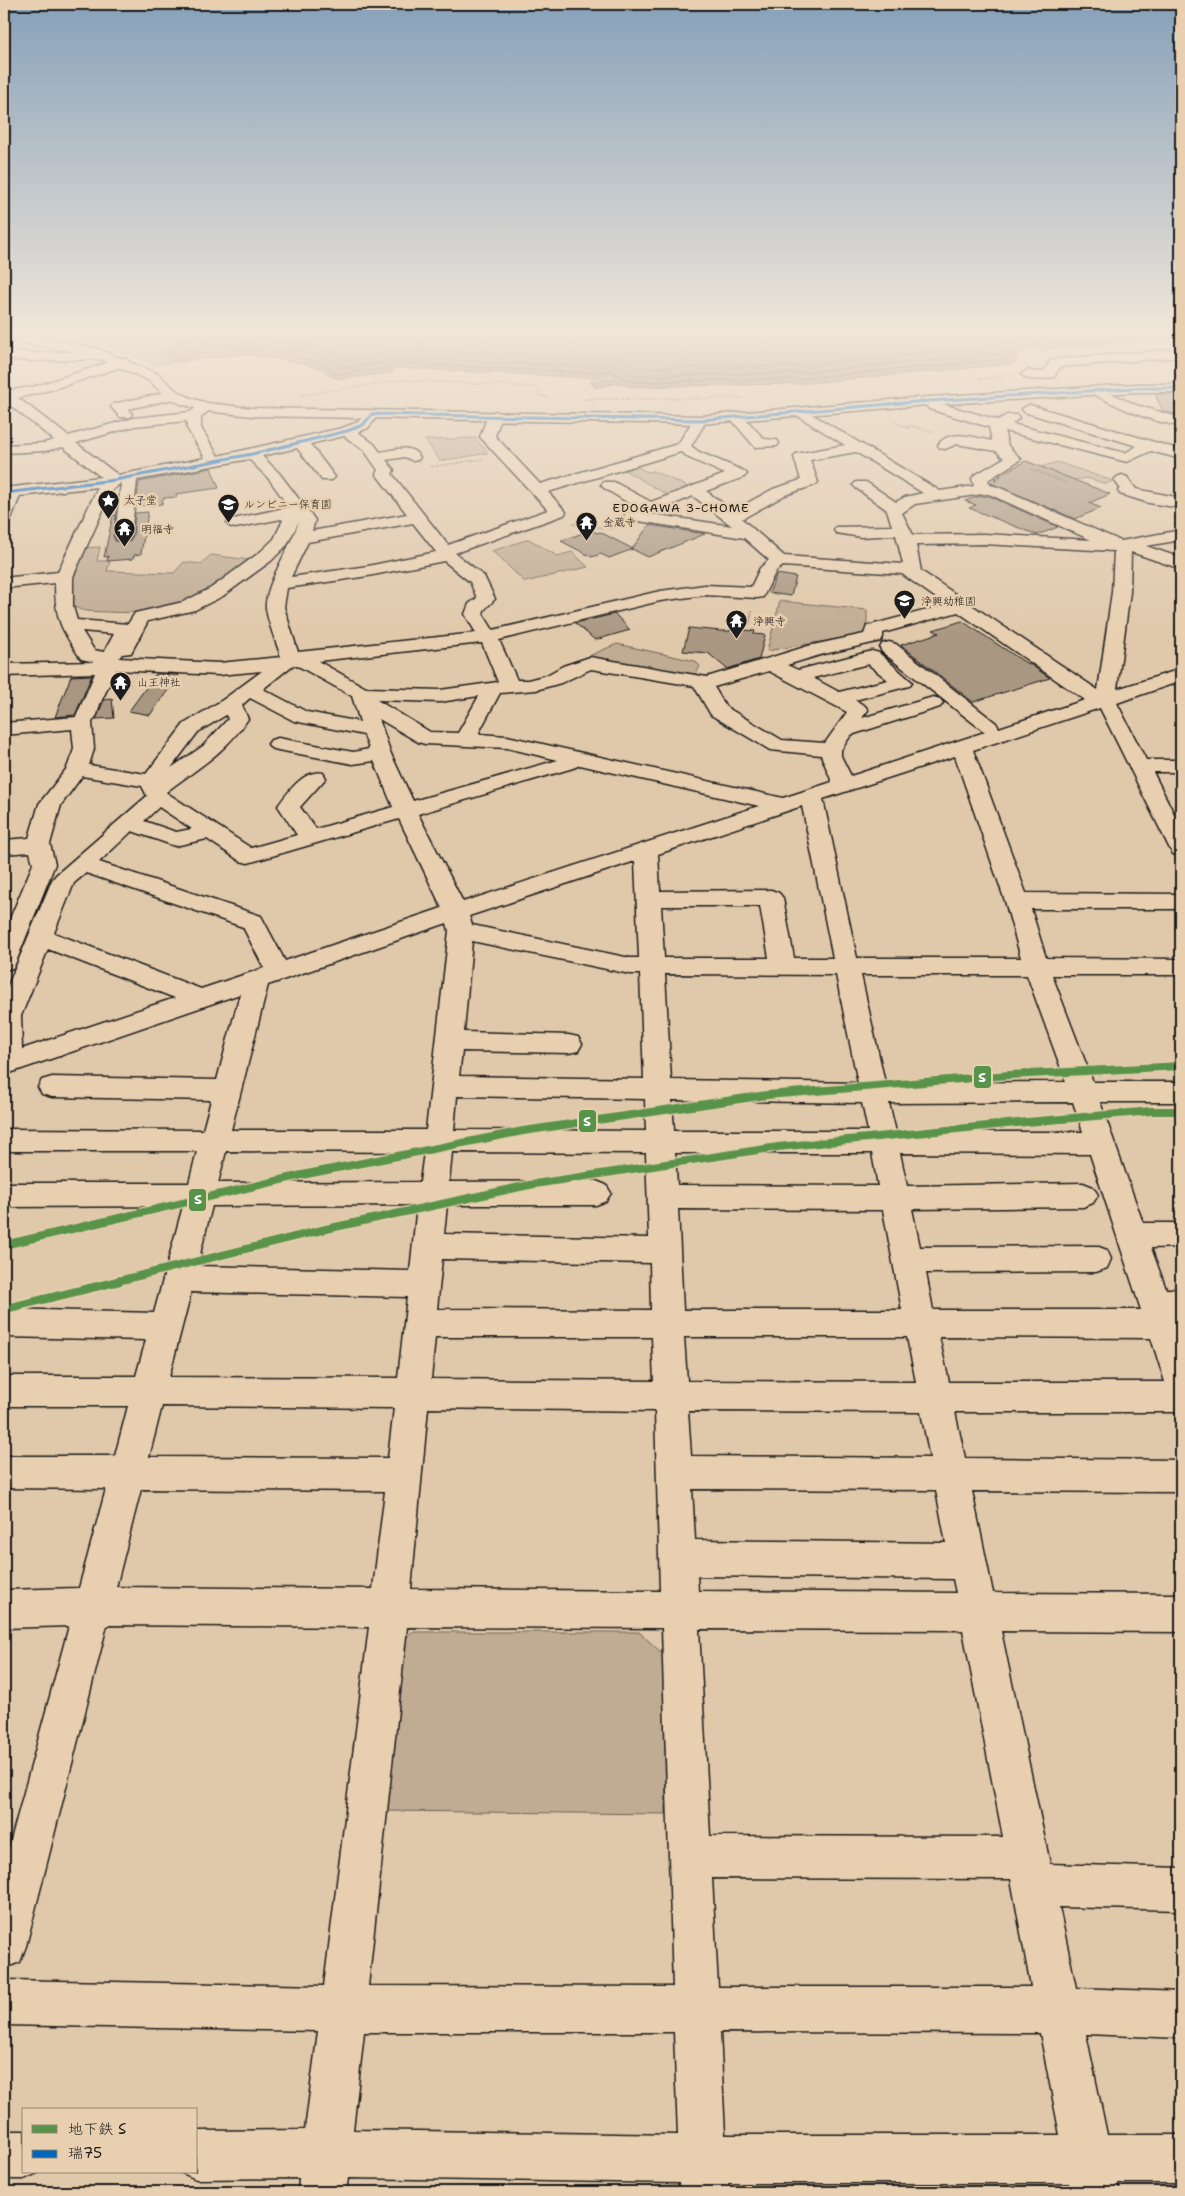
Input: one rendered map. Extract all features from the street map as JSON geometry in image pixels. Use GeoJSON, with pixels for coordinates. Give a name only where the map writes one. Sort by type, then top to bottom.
{"type":"FeatureCollection","features":[{"type":"Feature","properties":{"kind":"street"},"geometry":{"type":"LineString","coordinates":[[4,449],[16,440],[18,434]]}},
{"type":"Feature","properties":{"kind":"street"},"geometry":{"type":"LineString","coordinates":[[50,434],[67,441],[122,479]]}},
{"type":"Feature","properties":{"kind":"street"},"geometry":{"type":"LineString","coordinates":[[4,449],[46,447],[86,434]]}},
{"type":"Feature","properties":{"kind":"street"},"geometry":{"type":"LineString","coordinates":[[103,434],[109,442]]}},
{"type":"Feature","properties":{"kind":"street"},"geometry":{"type":"LineString","coordinates":[[198,434],[214,461]]}},
{"type":"Feature","properties":{"kind":"street"},"geometry":{"type":"LineString","coordinates":[[4,518],[9,492],[122,479],[248,456],[332,434]]}},
{"type":"Feature","properties":{"kind":"street"},"geometry":{"type":"LineString","coordinates":[[352,434],[369,447],[377,457],[386,470],[384,474],[446,553],[478,580],[486,600],[475,608],[474,614],[488,637],[502,688]]}},
{"type":"Feature","properties":{"kind":"street"},"geometry":{"type":"LineString","coordinates":[[279,584],[368,571],[446,553],[558,512],[487,437],[488,434]]}},
{"type":"Feature","properties":{"kind":"street"},"geometry":{"type":"LineString","coordinates":[[538,490],[683,447],[691,434]]}},
{"type":"Feature","properties":{"kind":"street"},"geometry":{"type":"LineString","coordinates":[[752,434],[760,444],[772,443]]}},
{"type":"Feature","properties":{"kind":"street"},"geometry":{"type":"LineString","coordinates":[[838,434],[936,495]]}},
{"type":"Feature","properties":{"kind":"street"},"geometry":{"type":"LineString","coordinates":[[983,488],[980,478],[1013,459],[1001,447],[998,434]]}},
{"type":"Feature","properties":{"kind":"street"},"geometry":{"type":"LineString","coordinates":[[1036,434],[1127,458],[1150,445]]}},
{"type":"Feature","properties":{"kind":"street"},"geometry":{"type":"LineString","coordinates":[[1120,434],[1181,455]]}},
{"type":"Feature","properties":{"kind":"street"},"geometry":{"type":"LineString","coordinates":[[945,445],[954,439],[1001,447]]}},
{"type":"Feature","properties":{"kind":"street"},"geometry":{"type":"LineString","coordinates":[[300,442],[327,477]]}},
{"type":"Feature","properties":{"kind":"street"},"geometry":{"type":"LineString","coordinates":[[683,447],[694,455],[739,474],[632,516],[749,534]]}},
{"type":"Feature","properties":{"kind":"street"},"geometry":{"type":"LineString","coordinates":[[732,518],[779,492],[810,482],[801,457],[858,447]]}},
{"type":"Feature","properties":{"kind":"street"},"geometry":{"type":"LineString","coordinates":[[377,457],[408,452]]}},
{"type":"Feature","properties":{"kind":"street"},"geometry":{"type":"LineString","coordinates":[[248,456],[297,514],[302,538],[279,584],[275,607],[286,661]]}},
{"type":"Feature","properties":{"kind":"street"},"geometry":{"type":"LineString","coordinates":[[122,479],[123,536]]}},
{"type":"Feature","properties":{"kind":"street"},"geometry":{"type":"LineString","coordinates":[[122,479],[105,488],[64,577],[64,607],[70,625],[88,655],[112,662],[219,669],[488,637],[660,596],[705,590],[757,593],[769,568],[779,561]]}},
{"type":"Feature","properties":{"kind":"street"},"geometry":{"type":"LineString","coordinates":[[726,479],[765,501]]}},
{"type":"Feature","properties":{"kind":"street"},"geometry":{"type":"LineString","coordinates":[[1122,480],[1129,490],[1126,491],[1134,495],[1181,503]]}},
{"type":"Feature","properties":{"kind":"street"},"geometry":{"type":"LineString","coordinates":[[609,485],[650,508]]}},
{"type":"Feature","properties":{"kind":"street"},"geometry":{"type":"LineString","coordinates":[[695,490],[732,518],[779,561],[913,570],[904,535],[894,509],[861,485]]}},
{"type":"Feature","properties":{"kind":"street"},"geometry":{"type":"LineString","coordinates":[[894,509],[911,500],[983,488],[992,490],[1123,546],[1181,564]]}},
{"type":"Feature","properties":{"kind":"street"},"geometry":{"type":"LineString","coordinates":[[388,506],[406,502]]}},
{"type":"Feature","properties":{"kind":"street"},"geometry":{"type":"LineString","coordinates":[[64,607],[141,617],[189,606],[217,592],[264,557],[281,541],[291,520],[297,514]]}},
{"type":"Feature","properties":{"kind":"street"},"geometry":{"type":"LineString","coordinates":[[235,522],[297,514],[325,517]]}},
{"type":"Feature","properties":{"kind":"street"},"geometry":{"type":"LineString","coordinates":[[302,538],[417,517]]}},
{"type":"Feature","properties":{"kind":"street"},"geometry":{"type":"LineString","coordinates":[[842,530],[1123,546],[1181,536]]}},
{"type":"Feature","properties":{"kind":"street"},"geometry":{"type":"LineString","coordinates":[[1104,701],[1120,592],[1123,546]]}},
{"type":"Feature","properties":{"kind":"street"},"geometry":{"type":"LineString","coordinates":[[907,570],[1104,701],[1181,850]]}},
{"type":"Feature","properties":{"kind":"street"},"geometry":{"type":"LineString","coordinates":[[4,584],[64,577]]}},
{"type":"Feature","properties":{"kind":"street"},"geometry":{"type":"LineString","coordinates":[[961,606],[873,630],[874,637],[989,727]]}},
{"type":"Feature","properties":{"kind":"street"},"geometry":{"type":"LineString","coordinates":[[4,962],[44,864],[39,844],[50,804],[77,769],[84,749],[82,722],[88,714],[90,704],[112,662],[141,617]]}},
{"type":"Feature","properties":{"kind":"street"},"geometry":{"type":"LineString","coordinates":[[4,670],[102,667],[112,662],[126,628],[70,625]]}},
{"type":"Feature","properties":{"kind":"street"},"geometry":{"type":"LineString","coordinates":[[362,698],[440,696],[529,686],[590,663],[708,683],[815,650],[874,637]]}},
{"type":"Feature","properties":{"kind":"street"},"geometry":{"type":"LineString","coordinates":[[795,677],[872,657],[902,682],[837,699]]}},
{"type":"Feature","properties":{"kind":"street"},"geometry":{"type":"LineString","coordinates":[[785,805],[507,742],[425,738],[362,698],[355,689],[306,662],[286,661],[231,703],[191,728],[155,789],[130,823],[64,880],[8,1016],[7,1064],[268,975],[458,922],[646,850],[845,786],[1181,675]]}},
{"type":"Feature","properties":{"kind":"street"},"geometry":{"type":"LineString","coordinates":[[771,664],[858,710],[832,750],[831,756],[845,786]]}},
{"type":"Feature","properties":{"kind":"street"},"geometry":{"type":"LineString","coordinates":[[702,683],[718,711],[777,746],[832,750]]}},
{"type":"Feature","properties":{"kind":"street"},"geometry":{"type":"LineString","coordinates":[[465,739],[502,688]]}},
{"type":"Feature","properties":{"kind":"street"},"geometry":{"type":"LineString","coordinates":[[248,689],[302,717],[372,730]]}},
{"type":"Feature","properties":{"kind":"street"},"geometry":{"type":"LineString","coordinates":[[324,2173],[390,1608],[449,1041],[458,922],[381,754],[362,698]]}},
{"type":"Feature","properties":{"kind":"street"},"geometry":{"type":"LineString","coordinates":[[155,789],[218,746],[238,719],[231,703]]}},
{"type":"Feature","properties":{"kind":"street"},"geometry":{"type":"LineString","coordinates":[[843,731],[933,703]]}},
{"type":"Feature","properties":{"kind":"street"},"geometry":{"type":"LineString","coordinates":[[4,729],[82,722]]}},
{"type":"Feature","properties":{"kind":"street"},"geometry":{"type":"LineString","coordinates":[[278,744],[353,758],[381,754]]}},
{"type":"Feature","properties":{"kind":"street"},"geometry":{"type":"LineString","coordinates":[[962,747],[1017,900],[1036,966],[1083,1092],[1132,1236],[1166,1310],[1181,1380]]}},
{"type":"Feature","properties":{"kind":"street"},"geometry":{"type":"LineString","coordinates":[[77,769],[155,789],[203,826],[248,856],[310,837],[406,812],[566,764],[576,758]]}},
{"type":"Feature","properties":{"kind":"street"},"geometry":{"type":"LineString","coordinates":[[1138,766],[1181,766]]}},
{"type":"Feature","properties":{"kind":"street"},"geometry":{"type":"LineString","coordinates":[[310,837],[289,806],[315,778]]}},
{"type":"Feature","properties":{"kind":"street"},"geometry":{"type":"LineString","coordinates":[[811,796],[874,1093],[1092,2176]]}},
{"type":"Feature","properties":{"kind":"street"},"geometry":{"type":"LineString","coordinates":[[130,823],[175,838],[203,826]]}},
{"type":"Feature","properties":{"kind":"street"},"geometry":{"type":"LineString","coordinates":[[4,847],[39,844]]}},
{"type":"Feature","properties":{"kind":"street"},"geometry":{"type":"LineString","coordinates":[[646,850],[665,1251],[703,2176]]}},
{"type":"Feature","properties":{"kind":"street"},"geometry":{"type":"LineString","coordinates":[[4,1946],[228,1090],[268,975],[252,922],[83,864]]}},
{"type":"Feature","properties":{"kind":"street"},"geometry":{"type":"LineString","coordinates":[[648,899],[771,898],[783,966]]}},
{"type":"Feature","properties":{"kind":"street"},"geometry":{"type":"LineString","coordinates":[[1017,900],[1181,901]]}},
{"type":"Feature","properties":{"kind":"street"},"geometry":{"type":"LineString","coordinates":[[458,922],[630,966],[1181,967]]}},
{"type":"Feature","properties":{"kind":"street"},"geometry":{"type":"LineString","coordinates":[[40,937],[200,998]]}},
{"type":"Feature","properties":{"kind":"street"},"geometry":{"type":"LineString","coordinates":[[449,1041],[569,1044]]}},
{"type":"Feature","properties":{"kind":"street"},"geometry":{"type":"LineString","coordinates":[[444,1086],[874,1093],[1181,1092]]}},
{"type":"Feature","properties":{"kind":"street"},"geometry":{"type":"LineString","coordinates":[[52,1087],[228,1090]]}},
{"type":"Feature","properties":{"kind":"street"},"geometry":{"type":"LineString","coordinates":[[4,1140],[1100,1144]]}},
{"type":"Feature","properties":{"kind":"street"},"geometry":{"type":"LineString","coordinates":[[4,1195],[596,1194]]}},
{"type":"Feature","properties":{"kind":"street"},"geometry":{"type":"LineString","coordinates":[[662,1197],[895,1198],[1083,1195]]}},
{"type":"Feature","properties":{"kind":"street"},"geometry":{"type":"LineString","coordinates":[[1132,1236],[1181,1235]]}},
{"type":"Feature","properties":{"kind":"street"},"geometry":{"type":"LineString","coordinates":[[428,1246],[665,1251]]}},
{"type":"Feature","properties":{"kind":"street"},"geometry":{"type":"LineString","coordinates":[[907,1260],[1096,1259]]}},
{"type":"Feature","properties":{"kind":"street"},"geometry":{"type":"LineString","coordinates":[[179,1279],[424,1284]]}},
{"type":"Feature","properties":{"kind":"street"},"geometry":{"type":"LineString","coordinates":[[420,1323],[920,1324],[1166,1310]]}},
{"type":"Feature","properties":{"kind":"street"},"geometry":{"type":"LineString","coordinates":[[4,1323],[166,1327]]}},
{"type":"Feature","properties":{"kind":"street"},"geometry":{"type":"LineString","coordinates":[[4,1390],[412,1392],[935,1399],[1181,1397]]}},
{"type":"Feature","properties":{"kind":"street"},"geometry":{"type":"LineString","coordinates":[[4,1472],[404,1474]]}},
{"type":"Feature","properties":{"kind":"street"},"geometry":{"type":"LineString","coordinates":[[674,1472],[1181,1476]]}},
{"type":"Feature","properties":{"kind":"street"},"geometry":{"type":"LineString","coordinates":[[677,1558],[968,1561]]}},
{"type":"Feature","properties":{"kind":"street"},"geometry":{"type":"LineString","coordinates":[[4,1609],[93,1606],[1181,1614]]}},
{"type":"Feature","properties":{"kind":"street"},"geometry":{"type":"LineString","coordinates":[[690,1857],[1031,1872],[1181,1889]]}},
{"type":"Feature","properties":{"kind":"street"},"geometry":{"type":"LineString","coordinates":[[4,2004],[344,2009],[1059,2010],[1181,2015]]}},
{"type":"Feature","properties":{"kind":"street"},"geometry":{"type":"LineString","coordinates":[[198,2154],[324,2173],[703,2176],[1092,2176],[1181,2160]]}},
{"type":"Feature","properties":{"kind":"street"},"geometry":{"type":"LineString","coordinates":[[4,2155],[22,2155]]}},
{"type":"Feature","properties":{"kind":"path"},"geometry":{"type":"LineString","coordinates":[[384,474],[505,455]]}},
{"type":"Feature","properties":{"kind":"path"},"geometry":{"type":"LineString","coordinates":[[1031,469],[1066,484]]}},
{"type":"Feature","properties":{"kind":"path"},"geometry":{"type":"LineString","coordinates":[[546,516],[555,522],[615,529]]}},
{"type":"Feature","properties":{"kind":"shaded area"},"geometry":{"type":"Polygon","coordinates":[[[475,438],[488,453],[440,461],[425,440],[475,438]]]}},
{"type":"Feature","properties":{"kind":"shaded area"},"geometry":{"type":"Polygon","coordinates":[[[1057,462],[1113,481],[1106,484],[1087,478],[1069,481],[1038,468],[1057,462]]]}},
{"type":"Feature","properties":{"kind":"shaded area"},"geometry":{"type":"Polygon","coordinates":[[[631,464],[648,472],[653,471],[693,489],[671,497],[619,467],[631,464]]]}},
{"type":"Feature","properties":{"kind":"shaded area"},"geometry":{"type":"Polygon","coordinates":[[[529,539],[557,556],[572,552],[588,567],[525,582],[492,551],[529,539]]]}},
{"type":"Feature","properties":{"kind":"shaded area"},"geometry":{"type":"Polygon","coordinates":[[[100,547],[97,561],[110,561],[107,571],[174,573],[184,562],[201,564],[211,555],[250,560],[216,585],[184,602],[149,611],[82,610],[68,603],[71,576],[80,548],[100,547]]]}},
{"type":"Feature","properties":{"kind":"shaded area"},"geometry":{"type":"Polygon","coordinates":[[[780,601],[867,610],[867,634],[767,651],[780,601]]]}},
{"type":"Feature","properties":{"kind":"shaded area"},"geometry":{"type":"Polygon","coordinates":[[[617,644],[695,661],[700,666],[695,676],[589,658],[591,655],[617,644]]]}},
{"type":"Feature","properties":{"kind":"shaded area"},"geometry":{"type":"Polygon","coordinates":[[[412,1632],[639,1632],[664,1655],[666,1814],[381,1811],[401,1642],[412,1632]]]}},
{"type":"Feature","properties":{"kind":"building"},"geometry":{"type":"Polygon","coordinates":[[[1026,461],[1110,494],[1089,503],[1101,508],[1075,519],[991,483],[997,480],[994,479],[1001,476],[999,475],[1026,461]]]}},
{"type":"Feature","properties":{"kind":"building"},"geometry":{"type":"Polygon","coordinates":[[[211,468],[219,488],[176,494],[177,497],[163,498],[162,504],[136,506],[139,482],[211,468]]]}},
{"type":"Feature","properties":{"kind":"building"},"geometry":{"type":"Polygon","coordinates":[[[989,496],[1058,527],[1037,535],[969,508],[976,505],[965,501],[976,497],[989,496]]]}},
{"type":"Feature","properties":{"kind":"building"},"geometry":{"type":"Polygon","coordinates":[[[148,512],[141,554],[134,555],[133,559],[107,561],[108,556],[104,557],[113,515],[116,515],[113,536],[115,541],[129,542],[133,536],[135,513],[148,512]]]}},
{"type":"Feature","properties":{"kind":"building"},"geometry":{"type":"Polygon","coordinates":[[[649,525],[705,534],[648,557],[632,549],[649,525]]]}},
{"type":"Feature","properties":{"kind":"building"},"geometry":{"type":"Polygon","coordinates":[[[591,530],[597,533],[600,532],[633,549],[609,558],[601,554],[592,557],[561,541],[591,530]]]}},
{"type":"Feature","properties":{"kind":"building"},"geometry":{"type":"Polygon","coordinates":[[[777,574],[796,577],[791,596],[769,593],[777,574]]]}},
{"type":"Feature","properties":{"kind":"building"},"geometry":{"type":"Polygon","coordinates":[[[615,614],[630,630],[595,640],[575,623],[615,614]]]}},
{"type":"Feature","properties":{"kind":"building"},"geometry":{"type":"Polygon","coordinates":[[[962,621],[1050,678],[973,702],[901,645],[939,633],[933,630],[962,621]]]}},
{"type":"Feature","properties":{"kind":"building"},"geometry":{"type":"Polygon","coordinates":[[[689,628],[721,631],[730,631],[731,629],[755,631],[754,634],[765,635],[759,659],[727,669],[708,653],[683,651],[689,628]]]}},
{"type":"Feature","properties":{"kind":"building"},"geometry":{"type":"Polygon","coordinates":[[[156,674],[179,675],[150,715],[129,711],[156,674]]]}},
{"type":"Feature","properties":{"kind":"building"},"geometry":{"type":"Polygon","coordinates":[[[92,675],[75,715],[55,717],[71,676],[92,675]]]}},
{"type":"Feature","properties":{"kind":"building"},"geometry":{"type":"Polygon","coordinates":[[[112,699],[114,718],[96,719],[104,700],[112,699]]]}},
{"type":"Feature","properties":{"kind":"metro line","name":"S"},"geometry":{"type":"LineString","coordinates":[[4,1245],[302,1175],[523,1131],[767,1095],[1009,1075],[1181,1066]]}},
{"type":"Feature","properties":{"kind":"metro line","name":"S"},"geometry":{"type":"LineString","coordinates":[[4,1309],[326,1229],[534,1184],[778,1147],[1027,1122],[1152,1111],[1181,1111]]}},
{"type":"Feature","properties":{"kind":"transit line","name":"瑞75"},"geometry":{"type":"LineString","coordinates":[[4,493],[115,480],[252,454],[333,434]]}},
{"type":"Feature","properties":{"kind":"place","name":"太子堂"},"geometry":{"type":"Point","coordinates":[108,519]}},
{"type":"Feature","properties":{"kind":"place","name":"ルンビニー保育園"},"geometry":{"type":"Point","coordinates":[228,523]}},
{"type":"Feature","properties":{"kind":"place","name":"金蔵寺"},"geometry":{"type":"Point","coordinates":[587,541]}},
{"type":"Feature","properties":{"kind":"place","name":"明福寺"},"geometry":{"type":"Point","coordinates":[125,548]}},
{"type":"Feature","properties":{"kind":"place","name":"浄興幼稚園"},"geometry":{"type":"Point","coordinates":[905,620]}},
{"type":"Feature","properties":{"kind":"place","name":"浄興寺"},"geometry":{"type":"Point","coordinates":[737,640]}},
{"type":"Feature","properties":{"kind":"place","name":"山王神社"},"geometry":{"type":"Point","coordinates":[121,701]}},
{"type":"Feature","properties":{"kind":"district","name":"EDOGAWA 3-CHOME"},"geometry":{"type":"Point","coordinates":[681,508]}}]}
